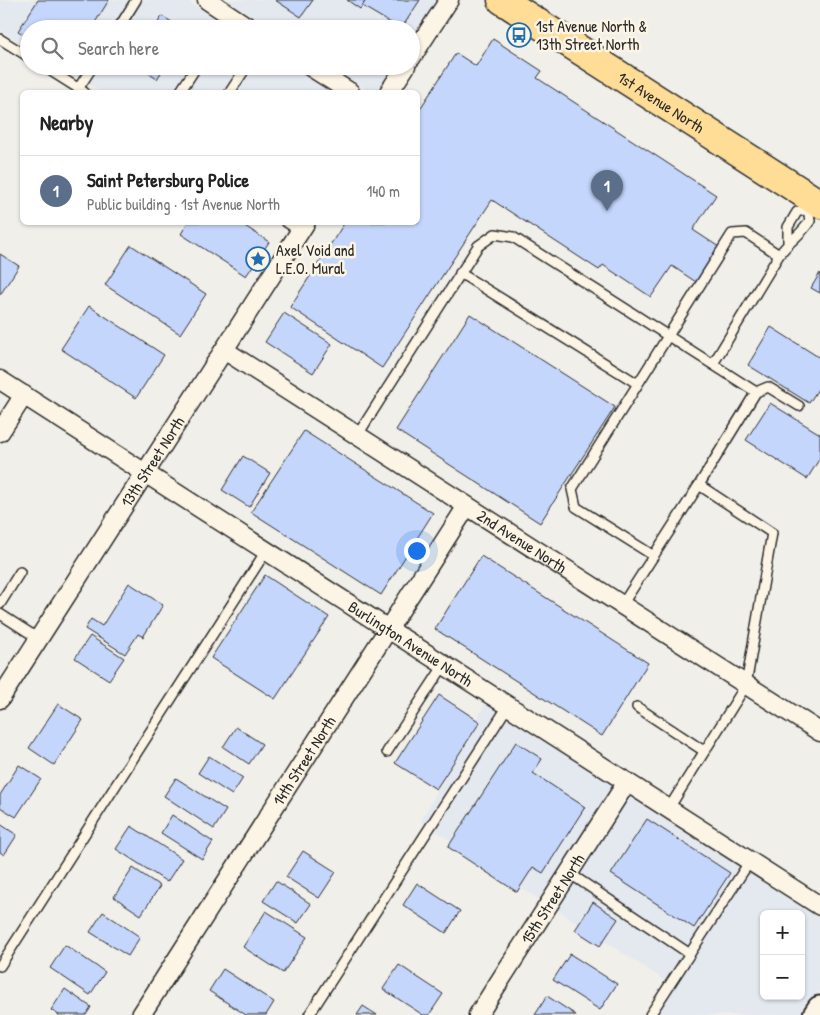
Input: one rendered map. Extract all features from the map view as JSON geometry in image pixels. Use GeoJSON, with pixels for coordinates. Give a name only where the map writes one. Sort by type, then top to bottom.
{"type":"FeatureCollection","features":[{"type":"Feature","properties":{"kind":"main road","name":"1st Avenue North"},"geometry":{"type":"LineString","coordinates":[[502,0],[814,204]]}},
{"type":"Feature","properties":{"kind":"street"},"geometry":{"type":"LineString","coordinates":[[207,0],[223,20]]}},
{"type":"Feature","properties":{"kind":"street"},"geometry":{"type":"LineString","coordinates":[[420,44],[449,0]]}},
{"type":"Feature","properties":{"kind":"street"},"geometry":{"type":"LineString","coordinates":[[324,75],[347,90]]}},
{"type":"Feature","properties":{"kind":"street"},"geometry":{"type":"LineString","coordinates":[[390,90],[400,75]]}},
{"type":"Feature","properties":{"kind":"street","name":"13th Street North"},"geometry":{"type":"LineString","coordinates":[[0,699],[224,350],[297,226]]}},
{"type":"Feature","properties":{"kind":"street","name":"2nd Avenue North"},"geometry":{"type":"LineString","coordinates":[[224,350],[820,732]]}},
{"type":"Feature","properties":{"kind":"street","name":"Burlington Avenue North"},"geometry":{"type":"LineString","coordinates":[[0,380],[820,906]]}},
{"type":"Feature","properties":{"kind":"street"},"geometry":{"type":"LineString","coordinates":[[0,432],[24,395]]}},
{"type":"Feature","properties":{"kind":"street","name":"14th Street North"},"geometry":{"type":"LineString","coordinates":[[141,1015],[467,506]]}},
{"type":"Feature","properties":{"kind":"street","name":"15th Street North"},"geometry":{"type":"LineString","coordinates":[[478,1015],[627,782]]}},
{"type":"Feature","properties":{"kind":"street"},"geometry":{"type":"LineString","coordinates":[[816,1015],[820,1009]]}},
{"type":"Feature","properties":{"kind":"lane"},"geometry":{"type":"LineString","coordinates":[[124,20],[136,0]]}},
{"type":"Feature","properties":{"kind":"lane"},"geometry":{"type":"LineString","coordinates":[[0,39],[20,51]]}},
{"type":"Feature","properties":{"kind":"lane"},"geometry":{"type":"LineString","coordinates":[[57,75],[79,90]]}},
{"type":"Feature","properties":{"kind":"lane"},"geometry":{"type":"LineString","coordinates":[[81,90],[89,75]]}},
{"type":"Feature","properties":{"kind":"lane"},"geometry":{"type":"LineString","coordinates":[[181,90],[191,75]]}},
{"type":"Feature","properties":{"kind":"lane"},"geometry":{"type":"LineString","coordinates":[[231,90],[241,75]]}},
{"type":"Feature","properties":{"kind":"lane"},"geometry":{"type":"LineString","coordinates":[[788,242],[788,227],[797,212],[814,204]]}},
{"type":"Feature","properties":{"kind":"lane"},"geometry":{"type":"LineString","coordinates":[[713,364],[779,255],[788,242],[801,235],[810,221],[814,204]]}},
{"type":"Feature","properties":{"kind":"lane"},"geometry":{"type":"LineString","coordinates":[[654,556],[576,507],[572,489],[732,234],[746,233],[779,255]]}},
{"type":"Feature","properties":{"kind":"lane"},"geometry":{"type":"LineString","coordinates":[[357,436],[478,246],[495,234],[513,237],[756,392]]}},
{"type":"Feature","properties":{"kind":"lane"},"geometry":{"type":"LineString","coordinates":[[460,273],[638,384]]}},
{"type":"Feature","properties":{"kind":"lane"},"geometry":{"type":"LineString","coordinates":[[622,605],[756,392],[768,387],[799,406]]}},
{"type":"Feature","properties":{"kind":"lane"},"geometry":{"type":"LineString","coordinates":[[669,808],[746,685],[772,532],[698,485]]}},
{"type":"Feature","properties":{"kind":"lane"},"geometry":{"type":"LineString","coordinates":[[0,966],[266,551]]}},
{"type":"Feature","properties":{"kind":"lane"},"geometry":{"type":"LineString","coordinates":[[0,604],[20,572]]}},
{"type":"Feature","properties":{"kind":"lane"},"geometry":{"type":"LineString","coordinates":[[0,614],[39,639]]}},
{"type":"Feature","properties":{"kind":"lane"},"geometry":{"type":"LineString","coordinates":[[387,752],[444,665]]}},
{"type":"Feature","properties":{"kind":"lane"},"geometry":{"type":"LineString","coordinates":[[309,1015],[508,706]]}},
{"type":"Feature","properties":{"kind":"lane"},"geometry":{"type":"LineString","coordinates":[[637,708],[704,751]]}},
{"type":"Feature","properties":{"kind":"lane"},"geometry":{"type":"LineString","coordinates":[[650,1015],[750,861]]}},
{"type":"Feature","properties":{"kind":"lane"},"geometry":{"type":"LineString","coordinates":[[569,873],[690,954]]}},
{"type":"Feature","properties":{"kind":"shaded area"},"geometry":{"type":"Polygon","coordinates":[[[0,0],[186,0],[217,20],[20,20],[20,42],[0,30],[0,0]]]}},
{"type":"Feature","properties":{"kind":"shaded area"},"geometry":{"type":"Polygon","coordinates":[[[227,0],[437,0],[420,26],[420,20],[258,20],[227,0]]]}},
{"type":"Feature","properties":{"kind":"shaded area"},"geometry":{"type":"Polygon","coordinates":[[[74,75],[303,75],[327,90],[99,90],[74,75]]]}},
{"type":"Feature","properties":{"kind":"shaded area"},"geometry":{"type":"Polygon","coordinates":[[[344,75],[388,75],[379,90],[367,90],[344,75]]]}},
{"type":"Feature","properties":{"kind":"shaded area"},"geometry":{"type":"Polygon","coordinates":[[[485,704],[613,786],[540,900],[421,821],[485,704]]]}},
{"type":"Feature","properties":{"kind":"shaded area"},"geometry":{"type":"Polygon","coordinates":[[[630,797],[820,919],[820,991],[804,1015],[645,1015],[667,982],[557,910],[630,797]]]}},
{"type":"Feature","properties":{"kind":"building"},"geometry":{"type":"Polygon","coordinates":[[[38,0],[109,0],[97,20],[25,20],[38,0]]]}},
{"type":"Feature","properties":{"kind":"building"},"geometry":{"type":"Polygon","coordinates":[[[275,0],[313,0],[301,17],[275,0]]]}},
{"type":"Feature","properties":{"kind":"building"},"geometry":{"type":"Polygon","coordinates":[[[347,0],[366,0],[360,9],[347,0]]]}},
{"type":"Feature","properties":{"kind":"building"},"geometry":{"type":"Polygon","coordinates":[[[366,0],[420,0],[407,20],[386,20],[362,6],[366,0]]]}},
{"type":"Feature","properties":{"kind":"building"},"geometry":{"type":"Polygon","coordinates":[[[162,16],[168,20],[160,20],[162,16]]]}},
{"type":"Feature","properties":{"kind":"building"},"geometry":{"type":"Polygon","coordinates":[[[493,39],[542,71],[537,78],[716,195],[693,230],[719,247],[696,282],[672,266],[651,297],[603,265],[599,270],[492,200],[382,368],[290,307],[343,225],[420,225],[420,109],[456,53],[476,66],[493,39]]]}},
{"type":"Feature","properties":{"kind":"building"},"geometry":{"type":"Polygon","coordinates":[[[151,75],[159,75],[157,79],[151,75]]]}},
{"type":"Feature","properties":{"kind":"building"},"geometry":{"type":"Polygon","coordinates":[[[186,225],[244,225],[269,242],[246,276],[181,234],[186,225]]]}},
{"type":"Feature","properties":{"kind":"building"},"geometry":{"type":"Polygon","coordinates":[[[131,245],[206,294],[180,334],[105,285],[131,245]]]}},
{"type":"Feature","properties":{"kind":"building"},"geometry":{"type":"Polygon","coordinates":[[[0,254],[19,266],[0,295],[0,254]]]}},
{"type":"Feature","properties":{"kind":"building"},"geometry":{"type":"Polygon","coordinates":[[[820,273],[820,293],[811,288],[820,273]]]}},
{"type":"Feature","properties":{"kind":"building"},"geometry":{"type":"Polygon","coordinates":[[[89,306],[164,355],[136,398],[61,349],[89,306]]]}},
{"type":"Feature","properties":{"kind":"building"},"geometry":{"type":"Polygon","coordinates":[[[284,313],[332,344],[313,373],[265,342],[284,313]]]}},
{"type":"Feature","properties":{"kind":"building"},"geometry":{"type":"Polygon","coordinates":[[[470,314],[615,407],[540,523],[396,430],[470,314]]]}},
{"type":"Feature","properties":{"kind":"building"},"geometry":{"type":"Polygon","coordinates":[[[771,327],[820,358],[820,386],[809,403],[748,365],[771,327]]]}},
{"type":"Feature","properties":{"kind":"building"},"geometry":{"type":"Polygon","coordinates":[[[770,403],[820,434],[820,458],[807,479],[746,440],[770,403]]]}},
{"type":"Feature","properties":{"kind":"building"},"geometry":{"type":"Polygon","coordinates":[[[304,431],[433,513],[381,595],[251,512],[304,431]]]}},
{"type":"Feature","properties":{"kind":"building"},"geometry":{"type":"Polygon","coordinates":[[[243,456],[270,473],[249,507],[222,490],[243,456]]]}},
{"type":"Feature","properties":{"kind":"building"},"geometry":{"type":"Polygon","coordinates":[[[481,556],[648,663],[602,736],[435,629],[481,556]]]}},
{"type":"Feature","properties":{"kind":"building"},"geometry":{"type":"Polygon","coordinates":[[[265,575],[329,617],[275,699],[211,658],[265,575]]]}},
{"type":"Feature","properties":{"kind":"building"},"geometry":{"type":"Polygon","coordinates":[[[129,583],[163,605],[143,637],[138,634],[125,654],[85,629],[91,619],[102,626],[129,583]]]}},
{"type":"Feature","properties":{"kind":"building"},"geometry":{"type":"Polygon","coordinates":[[[90,636],[124,658],[109,680],[75,658],[90,636]]]}},
{"type":"Feature","properties":{"kind":"building"},"geometry":{"type":"Polygon","coordinates":[[[439,695],[480,722],[436,789],[395,763],[439,695]]]}},
{"type":"Feature","properties":{"kind":"building"},"geometry":{"type":"Polygon","coordinates":[[[58,704],[83,720],[54,765],[29,748],[58,704]]]}},
{"type":"Feature","properties":{"kind":"building"},"geometry":{"type":"Polygon","coordinates":[[[236,727],[262,744],[249,764],[223,747],[236,727]]]}},
{"type":"Feature","properties":{"kind":"building"},"geometry":{"type":"Polygon","coordinates":[[[516,742],[542,759],[533,773],[585,807],[543,873],[533,867],[517,892],[448,847],[516,742]]]}},
{"type":"Feature","properties":{"kind":"building"},"geometry":{"type":"Polygon","coordinates":[[[209,756],[243,778],[232,795],[198,773],[209,756]]]}},
{"type":"Feature","properties":{"kind":"building"},"geometry":{"type":"Polygon","coordinates":[[[19,765],[41,779],[16,817],[0,807],[0,795],[19,765]]]}},
{"type":"Feature","properties":{"kind":"building"},"geometry":{"type":"Polygon","coordinates":[[[176,778],[226,810],[214,829],[164,796],[176,778]]]}},
{"type":"Feature","properties":{"kind":"building"},"geometry":{"type":"Polygon","coordinates":[[[172,815],[213,842],[202,859],[161,833],[172,815]]]}},
{"type":"Feature","properties":{"kind":"building"},"geometry":{"type":"Polygon","coordinates":[[[647,819],[730,873],[694,928],[611,874],[647,819]]]}},
{"type":"Feature","properties":{"kind":"building"},"geometry":{"type":"Polygon","coordinates":[[[0,824],[17,835],[4,855],[0,852],[0,824]]]}},
{"type":"Feature","properties":{"kind":"building"},"geometry":{"type":"Polygon","coordinates":[[[131,826],[182,859],[167,882],[116,849],[131,826]]]}},
{"type":"Feature","properties":{"kind":"building"},"geometry":{"type":"Polygon","coordinates":[[[303,851],[336,872],[319,898],[286,877],[303,851]]]}},
{"type":"Feature","properties":{"kind":"building"},"geometry":{"type":"Polygon","coordinates":[[[133,868],[160,886],[141,915],[114,897],[133,868]]]}},
{"type":"Feature","properties":{"kind":"building"},"geometry":{"type":"Polygon","coordinates":[[[276,881],[311,904],[298,923],[263,901],[276,881]]]}},
{"type":"Feature","properties":{"kind":"building"},"geometry":{"type":"Polygon","coordinates":[[[417,883],[460,911],[446,933],[403,905],[417,883]]]}},
{"type":"Feature","properties":{"kind":"building"},"geometry":{"type":"Polygon","coordinates":[[[593,902],[618,919],[600,946],[575,930],[593,902]]]}},
{"type":"Feature","properties":{"kind":"building"},"geometry":{"type":"Polygon","coordinates":[[[266,911],[307,937],[283,973],[243,947],[266,911]]]}},
{"type":"Feature","properties":{"kind":"building"},"geometry":{"type":"Polygon","coordinates":[[[103,912],[140,937],[128,956],[90,932],[103,912]]]}},
{"type":"Feature","properties":{"kind":"building"},"geometry":{"type":"Polygon","coordinates":[[[65,945],[105,972],[90,995],[50,968],[65,945]]]}},
{"type":"Feature","properties":{"kind":"building"},"geometry":{"type":"Polygon","coordinates":[[[570,954],[617,984],[600,1010],[553,980],[570,954]]]}},
{"type":"Feature","properties":{"kind":"building"},"geometry":{"type":"Polygon","coordinates":[[[399,965],[443,994],[429,1015],[423,1015],[383,989],[399,965]]]}},
{"type":"Feature","properties":{"kind":"building"},"geometry":{"type":"Polygon","coordinates":[[[223,969],[274,1002],[266,1015],[246,1015],[209,991],[223,969]]]}},
{"type":"Feature","properties":{"kind":"building"},"geometry":{"type":"Polygon","coordinates":[[[65,989],[91,1007],[86,1015],[59,1015],[51,1010],[65,989]]]}},
{"type":"Feature","properties":{"kind":"building"},"geometry":{"type":"Polygon","coordinates":[[[547,996],[576,1015],[535,1015],[547,996]]]}},
{"type":"Feature","properties":{"kind":"building"},"geometry":{"type":"Polygon","coordinates":[[[363,1006],[377,1015],[357,1015],[363,1006]]]}},
{"type":"Feature","properties":{"kind":"place","name":"1st Avenue North & 13th Street North"},"geometry":{"type":"Point","coordinates":[519,35]}},
{"type":"Feature","properties":{"kind":"place","name":"Saint Petersburg Police"},"geometry":{"type":"Point","coordinates":[607,211]}},
{"type":"Feature","properties":{"kind":"place","name":"Axel Void and L.E.O. Mural"},"geometry":{"type":"Point","coordinates":[258,259]}}]}
